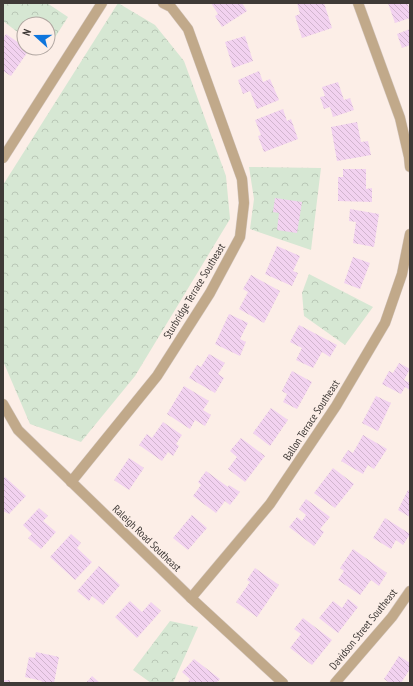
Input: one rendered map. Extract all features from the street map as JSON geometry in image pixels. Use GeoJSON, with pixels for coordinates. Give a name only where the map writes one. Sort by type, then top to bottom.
{"type":"FeatureCollection","features":[{"type":"Feature","properties":{"kind":"street"},"geometry":{"type":"LineString","coordinates":[[3,158],[102,3]]}},
{"type":"Feature","properties":{"kind":"street","name":"Sturbridge Terrace Southeast"},"geometry":{"type":"LineString","coordinates":[[71,482],[157,376],[210,293],[240,237],[244,203],[242,179],[188,29],[171,7],[163,3]]}},
{"type":"Feature","properties":{"kind":"street"},"geometry":{"type":"LineString","coordinates":[[358,3],[400,118],[410,167]]}},
{"type":"Feature","properties":{"kind":"street","name":"Ballon Terrace Southeast"},"geometry":{"type":"LineString","coordinates":[[191,598],[270,504],[336,406],[385,323],[402,274],[410,234]]}},
{"type":"Feature","properties":{"kind":"street","name":"Raleigh Road Southeast"},"geometry":{"type":"LineString","coordinates":[[3,404],[18,430],[191,598],[283,683]]}},
{"type":"Feature","properties":{"kind":"street","name":"Davidson Street Southeast"},"geometry":{"type":"LineString","coordinates":[[335,683],[392,617],[410,591]]}},
{"type":"Feature","properties":{"kind":"green space"},"geometry":{"type":"Polygon","coordinates":[[[3,3],[47,3],[68,17],[56,36],[56,16],[16,16],[16,31],[3,21],[3,3]]]}},
{"type":"Feature","properties":{"kind":"green space"},"geometry":{"type":"Polygon","coordinates":[[[118,3],[155,25],[184,61],[226,176],[230,219],[135,376],[81,442],[30,424],[3,361],[3,185],[118,3]]]}},
{"type":"Feature","properties":{"kind":"green space"},"geometry":{"type":"Polygon","coordinates":[[[249,167],[321,168],[311,250],[250,229],[254,199],[249,167]]]}},
{"type":"Feature","properties":{"kind":"green space"},"geometry":{"type":"Polygon","coordinates":[[[309,274],[373,307],[345,345],[304,316],[302,293],[309,274]]]}},
{"type":"Feature","properties":{"kind":"green space"},"geometry":{"type":"Polygon","coordinates":[[[170,621],[198,627],[173,683],[151,683],[133,670],[170,621]]]}},
{"type":"Feature","properties":{"kind":"building"},"geometry":{"type":"Polygon","coordinates":[[[211,3],[242,3],[247,11],[222,27],[215,16],[218,14],[211,3]]]}},
{"type":"Feature","properties":{"kind":"building"},"geometry":{"type":"Polygon","coordinates":[[[297,3],[324,3],[332,28],[302,38],[295,16],[300,14],[297,3]]]}},
{"type":"Feature","properties":{"kind":"building"},"geometry":{"type":"Polygon","coordinates":[[[388,3],[408,3],[410,18],[395,23],[388,3]]]}},
{"type":"Feature","properties":{"kind":"building"},"geometry":{"type":"Polygon","coordinates":[[[410,29],[410,45],[402,48],[397,34],[410,29]]]}},
{"type":"Feature","properties":{"kind":"building"},"geometry":{"type":"Polygon","coordinates":[[[6,34],[16,41],[16,56],[25,56],[11,76],[3,71],[3,39],[6,34]]]}},
{"type":"Feature","properties":{"kind":"building"},"geometry":{"type":"Polygon","coordinates":[[[245,36],[253,61],[233,68],[225,42],[245,36]]]}},
{"type":"Feature","properties":{"kind":"building"},"geometry":{"type":"Polygon","coordinates":[[[259,71],[263,82],[270,79],[279,100],[257,109],[250,91],[243,94],[238,80],[259,71]]]}},
{"type":"Feature","properties":{"kind":"building"},"geometry":{"type":"Polygon","coordinates":[[[338,82],[344,100],[350,98],[354,110],[333,117],[330,107],[324,109],[320,97],[325,96],[322,87],[338,82]]]}},
{"type":"Feature","properties":{"kind":"building"},"geometry":{"type":"Polygon","coordinates":[[[283,109],[287,121],[291,119],[298,139],[264,152],[258,136],[261,135],[255,120],[283,109]]]}},
{"type":"Feature","properties":{"kind":"building"},"geometry":{"type":"Polygon","coordinates":[[[357,122],[361,142],[368,141],[371,155],[337,161],[331,127],[357,122]]]}},
{"type":"Feature","properties":{"kind":"building"},"geometry":{"type":"Polygon","coordinates":[[[343,169],[366,169],[366,189],[372,188],[372,202],[338,201],[338,177],[343,177],[343,169]]]}},
{"type":"Feature","properties":{"kind":"building"},"geometry":{"type":"Polygon","coordinates":[[[275,198],[302,202],[297,233],[277,230],[279,213],[273,212],[275,198]]]}},
{"type":"Feature","properties":{"kind":"building"},"geometry":{"type":"Polygon","coordinates":[[[350,209],[379,214],[374,247],[353,243],[356,222],[349,221],[350,209]]]}},
{"type":"Feature","properties":{"kind":"building"},"geometry":{"type":"Polygon","coordinates":[[[277,246],[300,256],[293,271],[298,273],[292,286],[265,274],[277,246]]]}},
{"type":"Feature","properties":{"kind":"building"},"geometry":{"type":"Polygon","coordinates":[[[353,257],[370,263],[360,289],[344,283],[353,257]]]}},
{"type":"Feature","properties":{"kind":"building"},"geometry":{"type":"Polygon","coordinates":[[[251,275],[280,291],[264,323],[239,309],[248,292],[243,289],[251,275]]]}},
{"type":"Feature","properties":{"kind":"building"},"geometry":{"type":"Polygon","coordinates":[[[229,314],[248,323],[240,339],[246,342],[240,356],[215,344],[229,314]]]}},
{"type":"Feature","properties":{"kind":"building"},"geometry":{"type":"Polygon","coordinates":[[[299,325],[337,345],[330,357],[322,352],[313,368],[296,360],[302,348],[290,342],[299,325]]]}},
{"type":"Feature","properties":{"kind":"building"},"geometry":{"type":"Polygon","coordinates":[[[209,354],[225,363],[218,374],[224,378],[215,393],[189,378],[197,365],[201,367],[209,354]]]}},
{"type":"Feature","properties":{"kind":"building"},"geometry":{"type":"Polygon","coordinates":[[[399,363],[410,369],[404,380],[410,383],[410,390],[405,387],[401,394],[382,384],[389,371],[393,373],[399,363]]]}},
{"type":"Feature","properties":{"kind":"building"},"geometry":{"type":"Polygon","coordinates":[[[292,371],[312,382],[297,409],[283,402],[287,394],[282,391],[292,371]]]}},
{"type":"Feature","properties":{"kind":"building"},"geometry":{"type":"Polygon","coordinates":[[[184,386],[209,401],[203,410],[211,415],[205,426],[195,420],[190,429],[167,414],[184,386]]]}},
{"type":"Feature","properties":{"kind":"building"},"geometry":{"type":"Polygon","coordinates":[[[376,396],[391,403],[378,431],[362,423],[376,396]]]}},
{"type":"Feature","properties":{"kind":"building"},"geometry":{"type":"Polygon","coordinates":[[[271,408],[288,420],[270,446],[253,433],[271,408]]]}},
{"type":"Feature","properties":{"kind":"building"},"geometry":{"type":"Polygon","coordinates":[[[163,422],[182,435],[176,444],[179,446],[173,456],[168,452],[162,461],[139,445],[147,434],[152,438],[163,422]]]}},
{"type":"Feature","properties":{"kind":"building"},"geometry":{"type":"Polygon","coordinates":[[[363,435],[387,449],[374,469],[368,465],[363,474],[341,461],[348,450],[353,453],[363,435]]]}},
{"type":"Feature","properties":{"kind":"building"},"geometry":{"type":"Polygon","coordinates":[[[241,438],[265,456],[245,482],[228,469],[237,457],[230,451],[241,438]]]}},
{"type":"Feature","properties":{"kind":"building"},"geometry":{"type":"Polygon","coordinates":[[[129,458],[144,468],[129,490],[114,480],[129,458]]]}},
{"type":"Feature","properties":{"kind":"building"},"geometry":{"type":"Polygon","coordinates":[[[333,468],[354,484],[335,508],[314,493],[333,468]]]}},
{"type":"Feature","properties":{"kind":"building"},"geometry":{"type":"Polygon","coordinates":[[[206,471],[228,487],[229,485],[240,492],[230,505],[225,501],[216,513],[193,496],[201,485],[198,482],[206,471]]]}},
{"type":"Feature","properties":{"kind":"building"},"geometry":{"type":"Polygon","coordinates":[[[5,477],[26,496],[9,514],[3,511],[3,479],[5,477]]]}},
{"type":"Feature","properties":{"kind":"building"},"geometry":{"type":"Polygon","coordinates":[[[408,490],[410,491],[410,517],[398,510],[408,490]]]}},
{"type":"Feature","properties":{"kind":"building"},"geometry":{"type":"Polygon","coordinates":[[[306,499],[330,517],[320,529],[324,532],[314,546],[289,527],[297,517],[302,521],[306,515],[299,509],[306,499]]]}},
{"type":"Feature","properties":{"kind":"building"},"geometry":{"type":"Polygon","coordinates":[[[39,508],[48,516],[43,521],[56,532],[41,549],[28,538],[32,534],[23,525],[39,508]]]}},
{"type":"Feature","properties":{"kind":"building"},"geometry":{"type":"Polygon","coordinates":[[[192,515],[207,528],[188,550],[173,538],[192,515]]]}},
{"type":"Feature","properties":{"kind":"building"},"geometry":{"type":"Polygon","coordinates":[[[385,518],[410,534],[403,545],[396,540],[391,549],[373,538],[385,518]]]}},
{"type":"Feature","properties":{"kind":"building"},"geometry":{"type":"Polygon","coordinates":[[[71,534],[81,543],[77,548],[92,562],[75,580],[50,557],[71,534]]]}},
{"type":"Feature","properties":{"kind":"building"},"geometry":{"type":"Polygon","coordinates":[[[353,549],[387,573],[379,586],[371,580],[360,595],[338,580],[344,571],[340,568],[353,549]]]}},
{"type":"Feature","properties":{"kind":"building"},"geometry":{"type":"Polygon","coordinates":[[[99,566],[120,585],[103,605],[92,596],[89,601],[77,591],[99,566]]]}},
{"type":"Feature","properties":{"kind":"building"},"geometry":{"type":"Polygon","coordinates":[[[255,568],[279,585],[257,617],[236,602],[250,582],[247,580],[255,568]]]}},
{"type":"Feature","properties":{"kind":"building"},"geometry":{"type":"Polygon","coordinates":[[[348,599],[358,607],[338,633],[319,618],[333,601],[342,608],[348,599]]]}},
{"type":"Feature","properties":{"kind":"building"},"geometry":{"type":"Polygon","coordinates":[[[130,601],[142,612],[151,602],[161,611],[137,638],[115,617],[130,601]]]}},
{"type":"Feature","properties":{"kind":"building"},"geometry":{"type":"Polygon","coordinates":[[[303,618],[332,640],[312,665],[290,648],[301,634],[294,629],[303,618]]]}},
{"type":"Feature","properties":{"kind":"building"},"geometry":{"type":"Polygon","coordinates":[[[36,652],[59,657],[54,683],[41,683],[42,681],[25,677],[29,657],[35,658],[36,652]]]}},
{"type":"Feature","properties":{"kind":"building"},"geometry":{"type":"Polygon","coordinates":[[[399,656],[410,663],[410,669],[401,683],[390,683],[384,679],[399,656]]]}},
{"type":"Feature","properties":{"kind":"building"},"geometry":{"type":"Polygon","coordinates":[[[194,659],[220,679],[216,683],[187,683],[190,679],[182,672],[194,659]]]}},
{"type":"Feature","properties":{"kind":"building"},"geometry":{"type":"Polygon","coordinates":[[[92,676],[100,683],[86,683],[92,676]]]}},
{"type":"Feature","properties":{"kind":"building"},"geometry":{"type":"Polygon","coordinates":[[[3,680],[10,680],[10,683],[3,683],[3,680]]]}}]}
